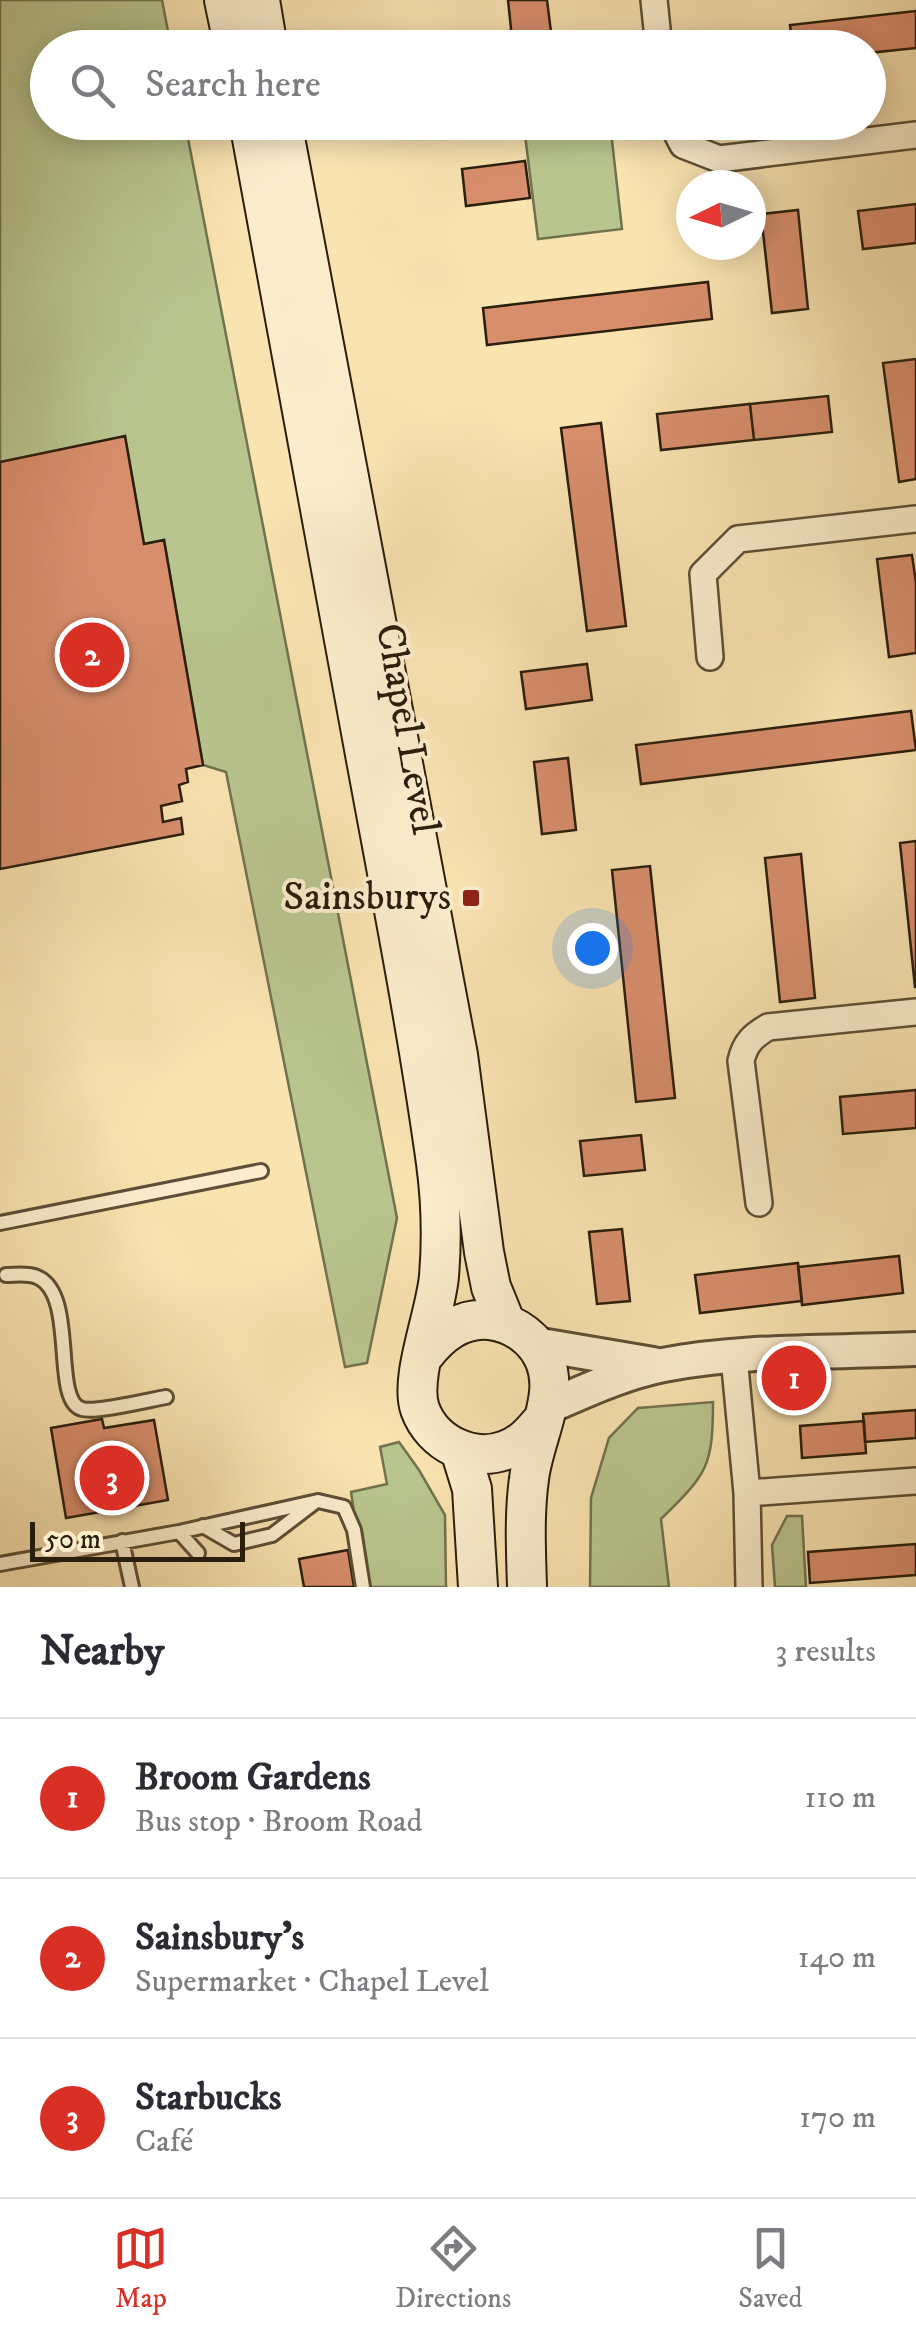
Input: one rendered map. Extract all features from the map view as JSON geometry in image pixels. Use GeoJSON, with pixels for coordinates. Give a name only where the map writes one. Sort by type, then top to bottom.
{"type":"FeatureCollection","features":[{"type":"Feature","properties":{"kind":"main road"},"geometry":{"type":"LineString","coordinates":[[224,0],[230,30]]}},
{"type":"Feature","properties":{"kind":"main road"},"geometry":{"type":"LineString","coordinates":[[260,0],[265,30]]}},
{"type":"Feature","properties":{"kind":"main road","name":"Chapel Level"},"geometry":{"type":"LineString","coordinates":[[252,140],[406,980],[436,1166],[441,1222],[439,1279],[417,1380],[420,1410],[429,1427],[460,1450]]}},
{"type":"Feature","properties":{"kind":"main road","name":"Chapel Level"},"geometry":{"type":"LineString","coordinates":[[285,140],[458,1056],[491,1286],[550,1376],[529,1477],[527,1587]]}},
{"type":"Feature","properties":{"kind":"main road"},"geometry":{"type":"LineString","coordinates":[[425,1354],[452,1328],[469,1321],[488,1320],[521,1334]]}},
{"type":"Feature","properties":{"kind":"main road"},"geometry":{"type":"LineString","coordinates":[[478,1587],[472,1489],[460,1450],[482,1454],[505,1451],[526,1440],[544,1415]]}},
{"type":"Feature","properties":{"kind":"street"},"geometry":{"type":"LineString","coordinates":[[654,0],[657,30]]}},
{"type":"Feature","properties":{"kind":"street"},"geometry":{"type":"LineString","coordinates":[[886,139],[916,135]]}},
{"type":"Feature","properties":{"kind":"street"},"geometry":{"type":"LineString","coordinates":[[680,140],[683,145],[719,159],[875,140]]}},
{"type":"Feature","properties":{"kind":"street"},"geometry":{"type":"LineString","coordinates":[[710,657],[704,574],[738,539],[916,519]]}},
{"type":"Feature","properties":{"kind":"street"},"geometry":{"type":"LineString","coordinates":[[759,1203],[741,1061],[744,1048],[754,1035],[768,1028],[916,1012]]}},
{"type":"Feature","properties":{"kind":"street"},"geometry":{"type":"LineString","coordinates":[[521,1334],[663,1365]]}},
{"type":"Feature","properties":{"kind":"street"},"geometry":{"type":"LineString","coordinates":[[544,1415],[624,1376],[663,1365],[734,1357],[916,1349]]}},
{"type":"Feature","properties":{"kind":"street"},"geometry":{"type":"LineString","coordinates":[[734,1357],[746,1493],[749,1587]]}},
{"type":"Feature","properties":{"kind":"street"},"geometry":{"type":"LineString","coordinates":[[746,1493],[916,1481]]}},
{"type":"Feature","properties":{"kind":"lane"},"geometry":{"type":"LineString","coordinates":[[0,1223],[261,1171]]}},
{"type":"Feature","properties":{"kind":"lane"},"geometry":{"type":"LineString","coordinates":[[6,1275],[39,1277],[48,1285],[55,1299],[65,1349],[69,1398],[75,1406],[89,1410],[166,1397]]}},
{"type":"Feature","properties":{"kind":"lane"},"geometry":{"type":"LineString","coordinates":[[203,1526],[234,1544],[272,1535],[318,1500]]}},
{"type":"Feature","properties":{"kind":"lane"},"geometry":{"type":"LineString","coordinates":[[0,1564],[178,1532],[318,1500],[344,1507],[354,1530],[363,1587]]}},
{"type":"Feature","properties":{"kind":"lane"},"geometry":{"type":"LineString","coordinates":[[178,1532],[198,1553]]}},
{"type":"Feature","properties":{"kind":"lane"},"geometry":{"type":"LineString","coordinates":[[122,1541],[132,1587]]}},
{"type":"Feature","properties":{"kind":"green space"},"geometry":{"type":"Polygon","coordinates":[[[0,0],[162,0],[168,30],[30,30],[30,140],[188,140],[397,1218],[367,1363],[345,1367],[226,772],[203,765],[164,540],[144,544],[125,437],[0,462],[0,0]]]}},
{"type":"Feature","properties":{"kind":"green space"},"geometry":{"type":"Polygon","coordinates":[[[526,140],[612,140],[622,229],[538,239],[526,140]]]}},
{"type":"Feature","properties":{"kind":"green space"},"geometry":{"type":"Polygon","coordinates":[[[713,1402],[709,1456],[704,1468],[689,1491],[661,1519],[669,1587],[590,1587],[591,1498],[609,1438],[638,1408],[713,1402]]]}},
{"type":"Feature","properties":{"kind":"green space"},"geometry":{"type":"Polygon","coordinates":[[[399,1442],[445,1515],[446,1587],[365,1587],[351,1492],[387,1484],[380,1447],[399,1442]]]}},
{"type":"Feature","properties":{"kind":"green space"},"geometry":{"type":"Polygon","coordinates":[[[787,1516],[802,1516],[806,1587],[775,1587],[772,1545],[787,1516]]]}},
{"type":"Feature","properties":{"kind":"building"},"geometry":{"type":"Polygon","coordinates":[[[508,0],[547,0],[551,30],[511,30],[508,0]]]}},
{"type":"Feature","properties":{"kind":"building"},"geometry":{"type":"Polygon","coordinates":[[[916,11],[916,48],[886,51],[886,30],[791,30],[790,25],[916,11]]]}},
{"type":"Feature","properties":{"kind":"building"},"geometry":{"type":"Polygon","coordinates":[[[525,161],[530,198],[466,206],[462,169],[525,161]]]}},
{"type":"Feature","properties":{"kind":"building"},"geometry":{"type":"Polygon","coordinates":[[[916,204],[916,243],[863,249],[858,211],[916,204]]]}},
{"type":"Feature","properties":{"kind":"building"},"geometry":{"type":"Polygon","coordinates":[[[798,210],[808,309],[772,313],[766,213],[798,210]]]}},
{"type":"Feature","properties":{"kind":"building"},"geometry":{"type":"Polygon","coordinates":[[[708,282],[712,319],[487,345],[483,308],[708,282]]]}},
{"type":"Feature","properties":{"kind":"building"},"geometry":{"type":"Polygon","coordinates":[[[916,359],[916,479],[899,482],[883,363],[916,359]]]}},
{"type":"Feature","properties":{"kind":"building"},"geometry":{"type":"Polygon","coordinates":[[[828,396],[832,432],[754,440],[750,404],[828,396]]]}},
{"type":"Feature","properties":{"kind":"building"},"geometry":{"type":"Polygon","coordinates":[[[750,404],[754,440],[661,450],[657,414],[750,404]]]}},
{"type":"Feature","properties":{"kind":"building"},"geometry":{"type":"Polygon","coordinates":[[[601,423],[626,626],[587,631],[561,428],[601,423]]]}},
{"type":"Feature","properties":{"kind":"building"},"geometry":{"type":"Polygon","coordinates":[[[125,436],[144,544],[164,540],[203,765],[186,769],[188,782],[179,785],[182,801],[161,806],[163,822],[181,818],[183,834],[0,869],[0,462],[125,436]]]}},
{"type":"Feature","properties":{"kind":"building"},"geometry":{"type":"Polygon","coordinates":[[[912,555],[916,653],[889,657],[877,559],[912,555]]]}},
{"type":"Feature","properties":{"kind":"building"},"geometry":{"type":"Polygon","coordinates":[[[587,664],[592,700],[526,709],[521,672],[587,664]]]}},
{"type":"Feature","properties":{"kind":"building"},"geometry":{"type":"Polygon","coordinates":[[[911,711],[916,750],[641,784],[636,745],[911,711]]]}},
{"type":"Feature","properties":{"kind":"building"},"geometry":{"type":"Polygon","coordinates":[[[568,758],[576,830],[542,834],[534,762],[568,758]]]}},
{"type":"Feature","properties":{"kind":"building"},"geometry":{"type":"Polygon","coordinates":[[[916,841],[916,987],[915,987],[900,843],[916,841]]]}},
{"type":"Feature","properties":{"kind":"building"},"geometry":{"type":"Polygon","coordinates":[[[801,854],[815,998],[780,1002],[765,858],[801,854]]]}},
{"type":"Feature","properties":{"kind":"building"},"geometry":{"type":"Polygon","coordinates":[[[650,866],[675,1098],[636,1102],[612,870],[650,866]]]}},
{"type":"Feature","properties":{"kind":"building"},"geometry":{"type":"Polygon","coordinates":[[[916,1090],[916,1128],[843,1134],[840,1097],[916,1090]]]}},
{"type":"Feature","properties":{"kind":"building"},"geometry":{"type":"Polygon","coordinates":[[[641,1135],[645,1170],[584,1176],[580,1141],[641,1135]]]}},
{"type":"Feature","properties":{"kind":"building"},"geometry":{"type":"Polygon","coordinates":[[[622,1229],[630,1301],[597,1304],[589,1232],[622,1229]]]}},
{"type":"Feature","properties":{"kind":"building"},"geometry":{"type":"Polygon","coordinates":[[[899,1256],[903,1293],[802,1305],[798,1267],[899,1256]]]}},
{"type":"Feature","properties":{"kind":"building"},"geometry":{"type":"Polygon","coordinates":[[[798,1263],[802,1301],[700,1313],[695,1275],[798,1263]]]}},
{"type":"Feature","properties":{"kind":"building"},"geometry":{"type":"Polygon","coordinates":[[[916,1410],[916,1438],[865,1442],[863,1414],[916,1410]]]}},
{"type":"Feature","properties":{"kind":"building"},"geometry":{"type":"Polygon","coordinates":[[[102,1419],[104,1428],[154,1420],[168,1500],[66,1518],[51,1428],[102,1419]]]}},
{"type":"Feature","properties":{"kind":"building"},"geometry":{"type":"Polygon","coordinates":[[[864,1421],[866,1453],[802,1458],[800,1426],[864,1421]]]}},
{"type":"Feature","properties":{"kind":"building"},"geometry":{"type":"Polygon","coordinates":[[[916,1544],[916,1575],[810,1583],[808,1552],[916,1544]]]}},
{"type":"Feature","properties":{"kind":"building"},"geometry":{"type":"Polygon","coordinates":[[[348,1550],[354,1587],[304,1587],[299,1559],[348,1550]]]}},
{"type":"Feature","properties":{"kind":"place","name":"Sainsbury's"},"geometry":{"type":"Point","coordinates":[92,655]}},
{"type":"Feature","properties":{"kind":"place","name":"Sainsburys"},"geometry":{"type":"Point","coordinates":[471,898]}},
{"type":"Feature","properties":{"kind":"place","name":"Broom Gardens"},"geometry":{"type":"Point","coordinates":[794,1378]}},
{"type":"Feature","properties":{"kind":"place","name":"Starbucks"},"geometry":{"type":"Point","coordinates":[112,1478]}}]}
